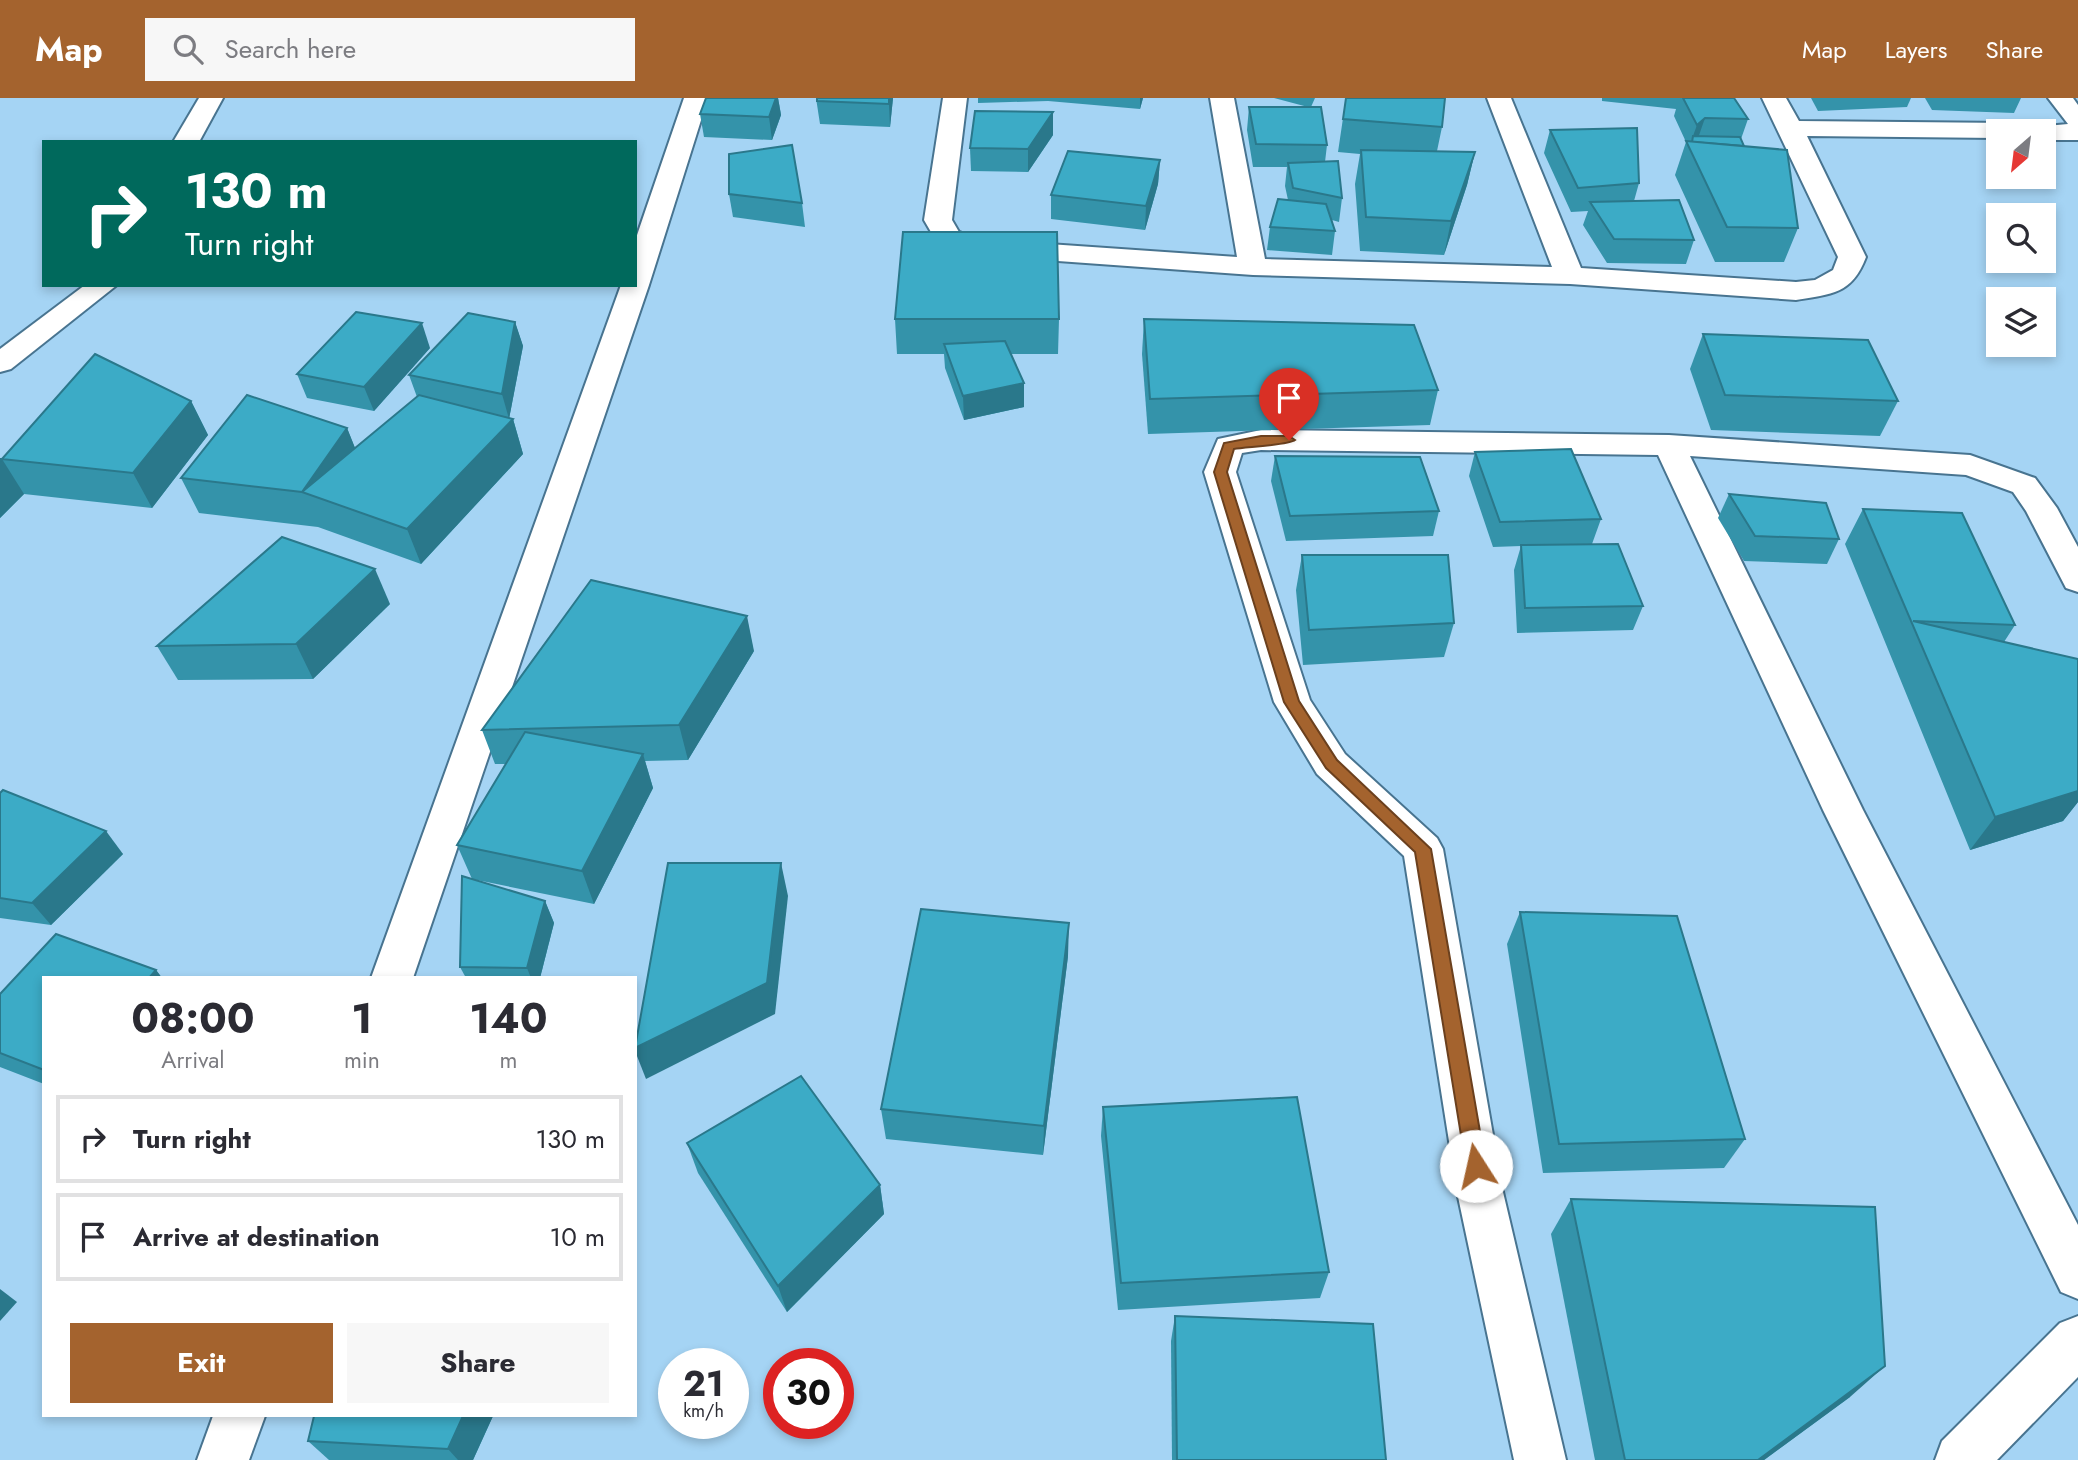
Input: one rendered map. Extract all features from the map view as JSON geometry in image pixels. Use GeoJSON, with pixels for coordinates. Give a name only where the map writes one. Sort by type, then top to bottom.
{"type":"FeatureCollection","features":[{"type":"Feature","properties":{"kind":"street"},"geometry":{"type":"LineString","coordinates":[[187,140],[211,98]]}},
{"type":"Feature","properties":{"kind":"street"},"geometry":{"type":"LineString","coordinates":[[637,278],[696,98]]}},
{"type":"Feature","properties":{"kind":"street"},"geometry":{"type":"LineString","coordinates":[[955,98],[938,220],[948,238],[975,247],[1253,267],[1570,276],[1796,291],[1822,287],[1845,275],[1852,257],[1774,98]]}},
{"type":"Feature","properties":{"kind":"street"},"geometry":{"type":"LineString","coordinates":[[1222,98],[1253,267]]}},
{"type":"Feature","properties":{"kind":"street"},"geometry":{"type":"LineString","coordinates":[[1499,98],[1570,276]]}},
{"type":"Feature","properties":{"kind":"street"},"geometry":{"type":"LineString","coordinates":[[2060,98],[2078,121]]}},
{"type":"Feature","properties":{"kind":"street"},"geometry":{"type":"LineString","coordinates":[[1791,128],[1986,131]]}},
{"type":"Feature","properties":{"kind":"street"},"geometry":{"type":"LineString","coordinates":[[2056,132],[2078,132]]}},
{"type":"Feature","properties":{"kind":"street"},"geometry":{"type":"LineString","coordinates":[[0,363],[100,287]]}},
{"type":"Feature","properties":{"kind":"street"},"geometry":{"type":"LineString","coordinates":[[393,976],[634,287]]}},
{"type":"Feature","properties":{"kind":"street"},"geometry":{"type":"LineString","coordinates":[[1540,1460],[1480,1192],[1423,849],[1331,764],[1292,702],[1220,472],[1228,446],[1261,440],[1669,445],[1970,465],[2024,485],[2041,508],[2078,580]]}},
{"type":"Feature","properties":{"kind":"street"},"geometry":{"type":"LineString","coordinates":[[1669,445],[1843,810],[2078,1275]]}},
{"type":"Feature","properties":{"kind":"street"},"geometry":{"type":"LineString","coordinates":[[1961,1460],[2078,1341]]}},
{"type":"Feature","properties":{"kind":"street"},"geometry":{"type":"LineString","coordinates":[[223,1460],[239,1417]]}},
{"type":"Feature","properties":{"kind":"building"},"geometry":{"type":"Polygon","coordinates":[[[706,98],[776,98],[769,117],[700,114],[706,98]]]}},
{"type":"Feature","properties":{"kind":"building"},"geometry":{"type":"Polygon","coordinates":[[[817,98],[889,98],[889,104],[817,101],[817,98]]]}},
{"type":"Feature","properties":{"kind":"building"},"geometry":{"type":"Polygon","coordinates":[[[1346,98],[1445,98],[1442,127],[1343,119],[1346,98]]]}},
{"type":"Feature","properties":{"kind":"building"},"geometry":{"type":"Polygon","coordinates":[[[1683,98],[1734,98],[1748,119],[1705,118],[1697,125],[1683,98]]]}},
{"type":"Feature","properties":{"kind":"building"},"geometry":{"type":"Polygon","coordinates":[[[1249,107],[1321,107],[1327,145],[1256,144],[1249,107]]]}},
{"type":"Feature","properties":{"kind":"building"},"geometry":{"type":"Polygon","coordinates":[[[975,111],[1053,112],[1028,149],[970,148],[975,111]]]}},
{"type":"Feature","properties":{"kind":"building"},"geometry":{"type":"Polygon","coordinates":[[[1637,128],[1639,183],[1578,188],[1550,130],[1637,128]]]}},
{"type":"Feature","properties":{"kind":"building"},"geometry":{"type":"Polygon","coordinates":[[[1693,136],[1740,137],[1744,146],[1692,142],[1693,136]]]}},
{"type":"Feature","properties":{"kind":"building"},"geometry":{"type":"Polygon","coordinates":[[[1686,141],[1787,150],[1798,228],[1727,227],[1686,141]]]}},
{"type":"Feature","properties":{"kind":"building"},"geometry":{"type":"Polygon","coordinates":[[[792,145],[802,203],[729,194],[729,154],[792,145]]]}},
{"type":"Feature","properties":{"kind":"building"},"geometry":{"type":"Polygon","coordinates":[[[1361,150],[1475,152],[1451,221],[1366,217],[1361,150]]]}},
{"type":"Feature","properties":{"kind":"building"},"geometry":{"type":"Polygon","coordinates":[[[1068,151],[1160,160],[1146,206],[1051,195],[1068,151]]]}},
{"type":"Feature","properties":{"kind":"building"},"geometry":{"type":"Polygon","coordinates":[[[1338,161],[1342,198],[1293,188],[1288,163],[1338,161]]]}},
{"type":"Feature","properties":{"kind":"building"},"geometry":{"type":"Polygon","coordinates":[[[1278,199],[1326,204],[1335,231],[1270,227],[1278,199]]]}},
{"type":"Feature","properties":{"kind":"building"},"geometry":{"type":"Polygon","coordinates":[[[1679,200],[1694,240],[1614,239],[1590,202],[1679,200]]]}},
{"type":"Feature","properties":{"kind":"building"},"geometry":{"type":"Polygon","coordinates":[[[903,232],[1057,232],[1059,319],[895,319],[903,232]]]}},
{"type":"Feature","properties":{"kind":"building"},"geometry":{"type":"Polygon","coordinates":[[[356,312],[422,323],[364,387],[297,374],[356,312]]]}},
{"type":"Feature","properties":{"kind":"building"},"geometry":{"type":"Polygon","coordinates":[[[468,313],[515,322],[502,394],[409,375],[468,313]]]}},
{"type":"Feature","properties":{"kind":"building"},"geometry":{"type":"Polygon","coordinates":[[[1144,319],[1414,325],[1438,390],[1150,399],[1144,319]]]}},
{"type":"Feature","properties":{"kind":"building"},"geometry":{"type":"Polygon","coordinates":[[[1703,334],[1868,340],[1898,401],[1725,395],[1703,334]]]}},
{"type":"Feature","properties":{"kind":"building"},"geometry":{"type":"Polygon","coordinates":[[[1005,341],[1024,383],[963,396],[944,344],[1005,341]]]}},
{"type":"Feature","properties":{"kind":"building"},"geometry":{"type":"Polygon","coordinates":[[[95,354],[191,401],[133,473],[2,459],[95,354]]]}},
{"type":"Feature","properties":{"kind":"building"},"geometry":{"type":"Polygon","coordinates":[[[247,395],[347,428],[302,492],[181,478],[247,395]]]}},
{"type":"Feature","properties":{"kind":"building"},"geometry":{"type":"Polygon","coordinates":[[[419,395],[513,419],[407,529],[302,492],[419,395]]]}},
{"type":"Feature","properties":{"kind":"building"},"geometry":{"type":"Polygon","coordinates":[[[1571,449],[1601,519],[1500,522],[1475,452],[1571,449]]]}},
{"type":"Feature","properties":{"kind":"building"},"geometry":{"type":"Polygon","coordinates":[[[1275,456],[1420,457],[1439,511],[1290,516],[1275,456]]]}},
{"type":"Feature","properties":{"kind":"building"},"geometry":{"type":"Polygon","coordinates":[[[1729,494],[1826,503],[1839,539],[1755,536],[1729,494]]]}},
{"type":"Feature","properties":{"kind":"building"},"geometry":{"type":"Polygon","coordinates":[[[1863,509],[1962,513],[2015,625],[1913,621],[2078,659],[2078,791],[1995,817],[1863,509]]]}},
{"type":"Feature","properties":{"kind":"building"},"geometry":{"type":"Polygon","coordinates":[[[282,537],[375,569],[296,644],[157,646],[282,537]]]}},
{"type":"Feature","properties":{"kind":"building"},"geometry":{"type":"Polygon","coordinates":[[[1618,544],[1643,606],[1525,608],[1521,545],[1618,544]]]}},
{"type":"Feature","properties":{"kind":"building"},"geometry":{"type":"Polygon","coordinates":[[[1302,555],[1448,555],[1454,623],[1309,630],[1302,555]]]}},
{"type":"Feature","properties":{"kind":"building"},"geometry":{"type":"Polygon","coordinates":[[[591,580],[747,616],[679,725],[482,730],[591,580]]]}},
{"type":"Feature","properties":{"kind":"building"},"geometry":{"type":"Polygon","coordinates":[[[525,732],[643,754],[582,871],[457,845],[525,732]]]}},
{"type":"Feature","properties":{"kind":"building"},"geometry":{"type":"Polygon","coordinates":[[[3,790],[106,831],[32,903],[0,898],[0,793],[3,790]]]}},
{"type":"Feature","properties":{"kind":"building"},"geometry":{"type":"Polygon","coordinates":[[[668,863],[781,863],[767,983],[637,1047],[668,863]]]}},
{"type":"Feature","properties":{"kind":"building"},"geometry":{"type":"Polygon","coordinates":[[[462,876],[545,901],[527,968],[460,967],[462,876]]]}},
{"type":"Feature","properties":{"kind":"building"},"geometry":{"type":"Polygon","coordinates":[[[921,909],[1069,923],[1044,1126],[881,1109],[921,909]]]}},
{"type":"Feature","properties":{"kind":"building"},"geometry":{"type":"Polygon","coordinates":[[[1520,912],[1677,916],[1745,1139],[1559,1144],[1520,912]]]}},
{"type":"Feature","properties":{"kind":"building"},"geometry":{"type":"Polygon","coordinates":[[[56,934],[156,970],[151,976],[42,976],[42,1069],[0,1053],[0,994],[56,934]]]}},
{"type":"Feature","properties":{"kind":"building"},"geometry":{"type":"Polygon","coordinates":[[[801,1076],[880,1185],[778,1286],[687,1143],[801,1076]]]}},
{"type":"Feature","properties":{"kind":"building"},"geometry":{"type":"Polygon","coordinates":[[[1297,1097],[1329,1272],[1121,1283],[1103,1107],[1297,1097]]]}},
{"type":"Feature","properties":{"kind":"building"},"geometry":{"type":"Polygon","coordinates":[[[1571,1199],[1875,1207],[1885,1366],[1758,1460],[1625,1460],[1571,1199]]]}},
{"type":"Feature","properties":{"kind":"building"},"geometry":{"type":"Polygon","coordinates":[[[1175,1316],[1373,1324],[1386,1460],[1177,1460],[1175,1316]]]}},
{"type":"Feature","properties":{"kind":"building"},"geometry":{"type":"Polygon","coordinates":[[[314,1417],[463,1417],[448,1449],[308,1441],[314,1417]]]}},
{"type":"Feature","properties":{"kind":"route"},"geometry":{"type":"LineString","coordinates":[[1289,440],[1261,440],[1228,446],[1220,472],[1292,702],[1331,764],[1423,849],[1476,1166]]}}]}
